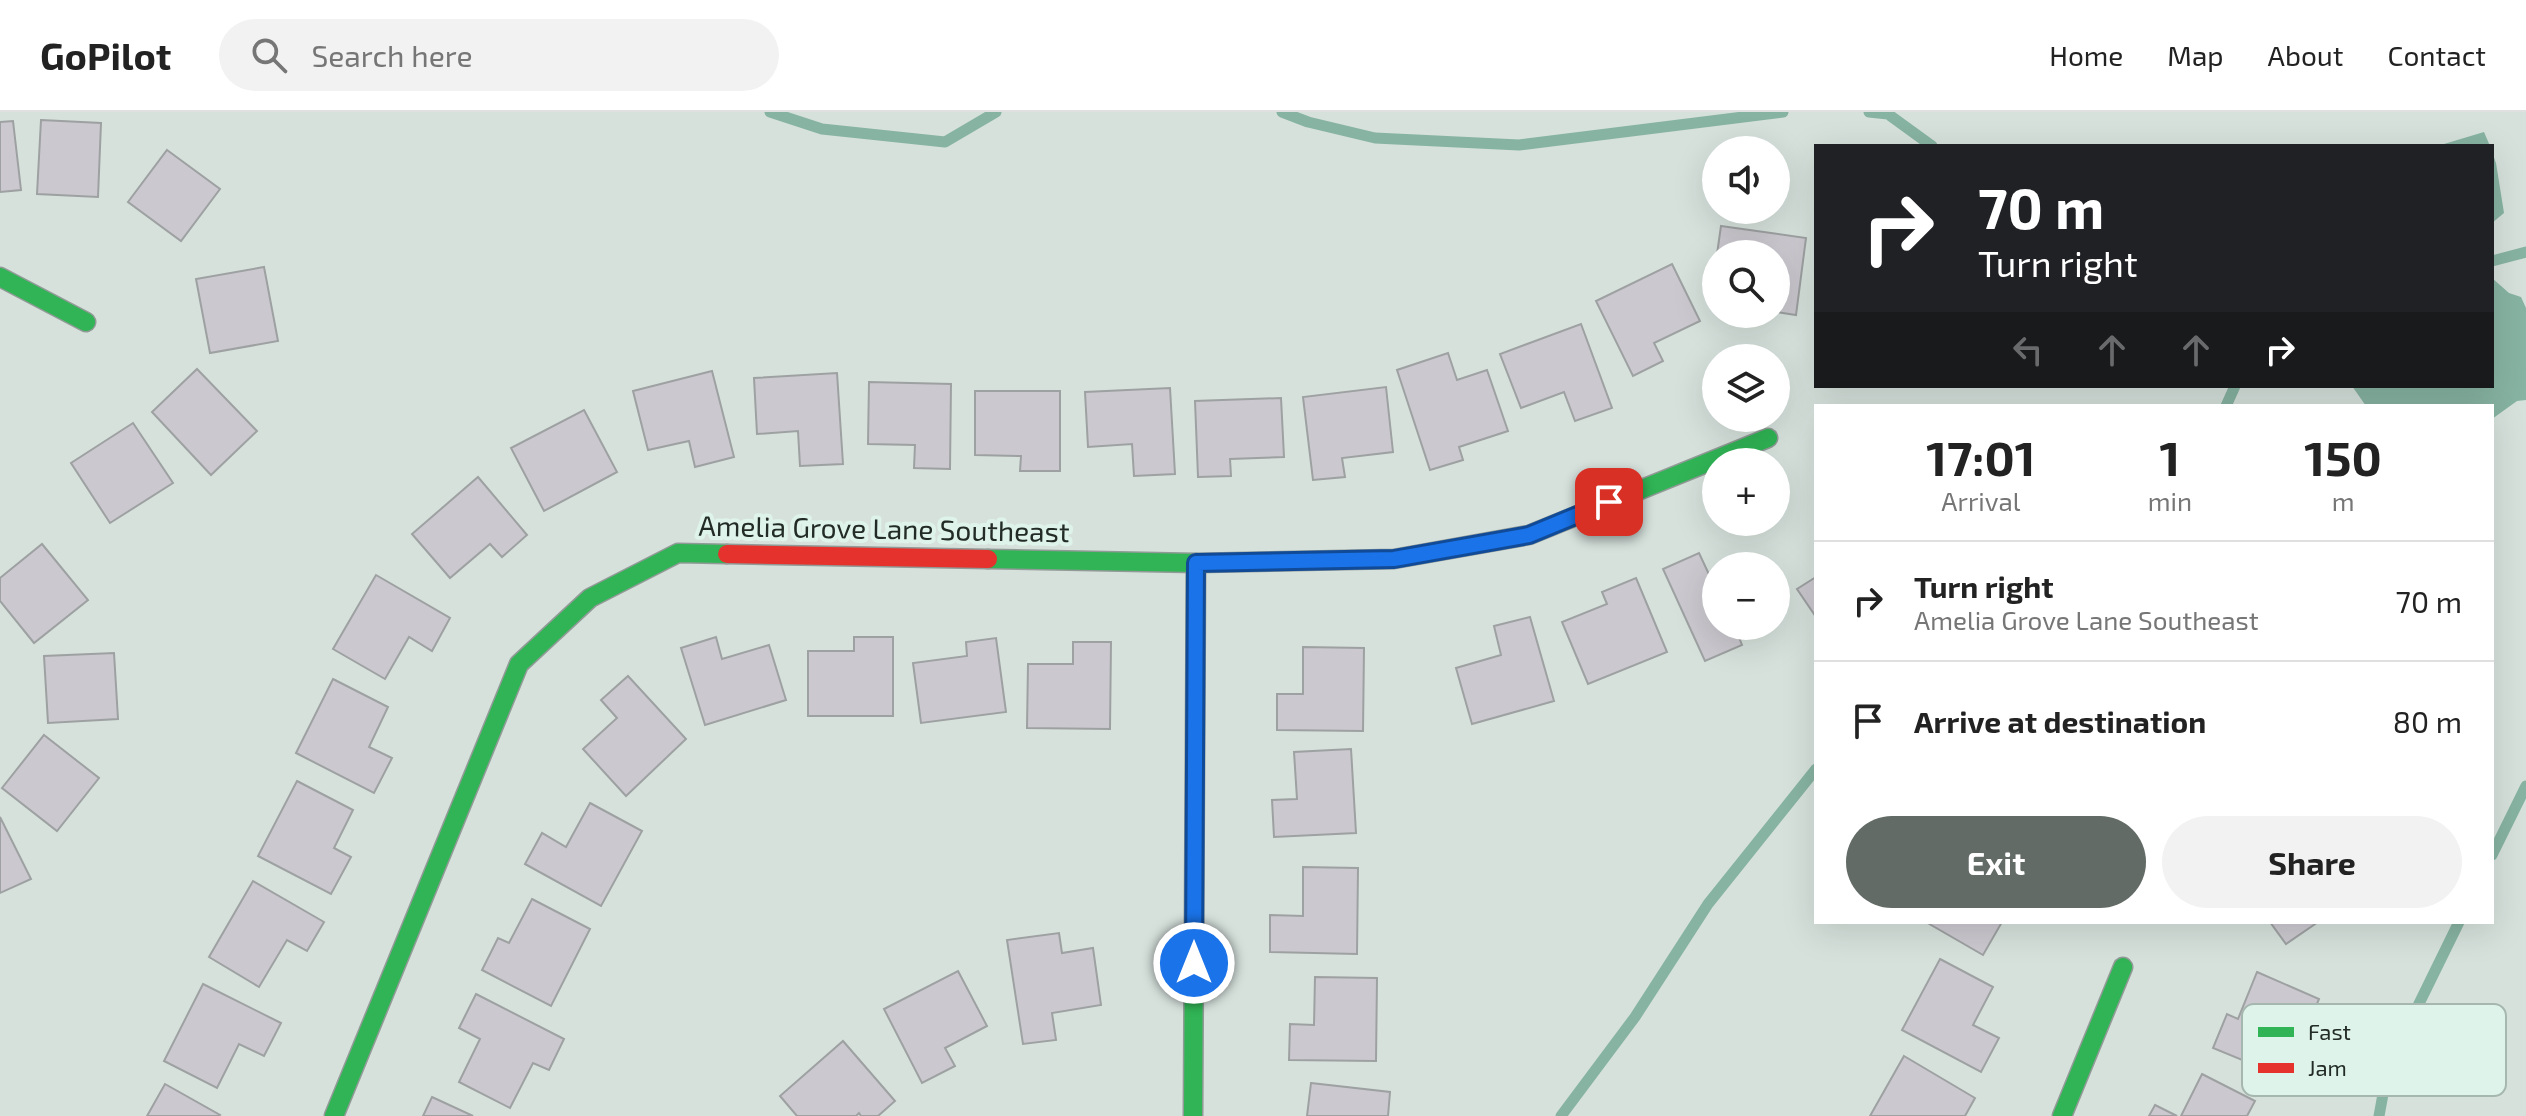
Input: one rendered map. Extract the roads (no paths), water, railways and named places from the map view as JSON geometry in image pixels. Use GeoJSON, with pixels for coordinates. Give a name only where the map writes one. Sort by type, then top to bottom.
{"type":"FeatureCollection","features":[{"type":"Feature","properties":{"kind":"street"},"geometry":{"type":"LineString","coordinates":[[0,277],[86,322]]}},
{"type":"Feature","properties":{"kind":"street","name":"Amelia Grove Lane Southeast"},"geometry":{"type":"LineString","coordinates":[[334,1116],[519,664],[590,598],[678,553],[1196,563],[1394,559],[1529,535],[1768,438]]}},
{"type":"Feature","properties":{"kind":"street"},"geometry":{"type":"LineString","coordinates":[[1193,1116],[1196,563]]}},
{"type":"Feature","properties":{"kind":"street"},"geometry":{"type":"LineString","coordinates":[[2062,1116],[2123,967]]}},
{"type":"Feature","properties":{"kind":"waterway"},"geometry":{"type":"LineString","coordinates":[[770,112],[822,129],[945,142],[996,112]]}},
{"type":"Feature","properties":{"kind":"waterway"},"geometry":{"type":"LineString","coordinates":[[1282,112],[1308,122],[1375,138],[1519,145],[1783,112]]}},
{"type":"Feature","properties":{"kind":"waterway"},"geometry":{"type":"LineString","coordinates":[[1869,112],[1888,114],[1929,144]]}},
{"type":"Feature","properties":{"kind":"waterway"},"geometry":{"type":"LineString","coordinates":[[2494,260],[2526,252]]}},
{"type":"Feature","properties":{"kind":"waterway"},"geometry":{"type":"LineString","coordinates":[[2227,404],[2234,388]]}},
{"type":"Feature","properties":{"kind":"waterway"},"geometry":{"type":"LineString","coordinates":[[1561,1116],[1635,1017],[1708,904],[1814,772]]}},
{"type":"Feature","properties":{"kind":"waterway"},"geometry":{"type":"LineString","coordinates":[[2494,851],[2526,786]]}},
{"type":"Feature","properties":{"kind":"waterway"},"geometry":{"type":"LineString","coordinates":[[2419,1004],[2458,924]]}},
{"type":"Feature","properties":{"kind":"waterway"},"geometry":{"type":"LineString","coordinates":[[2379,1116],[2383,1096]]}}]}
